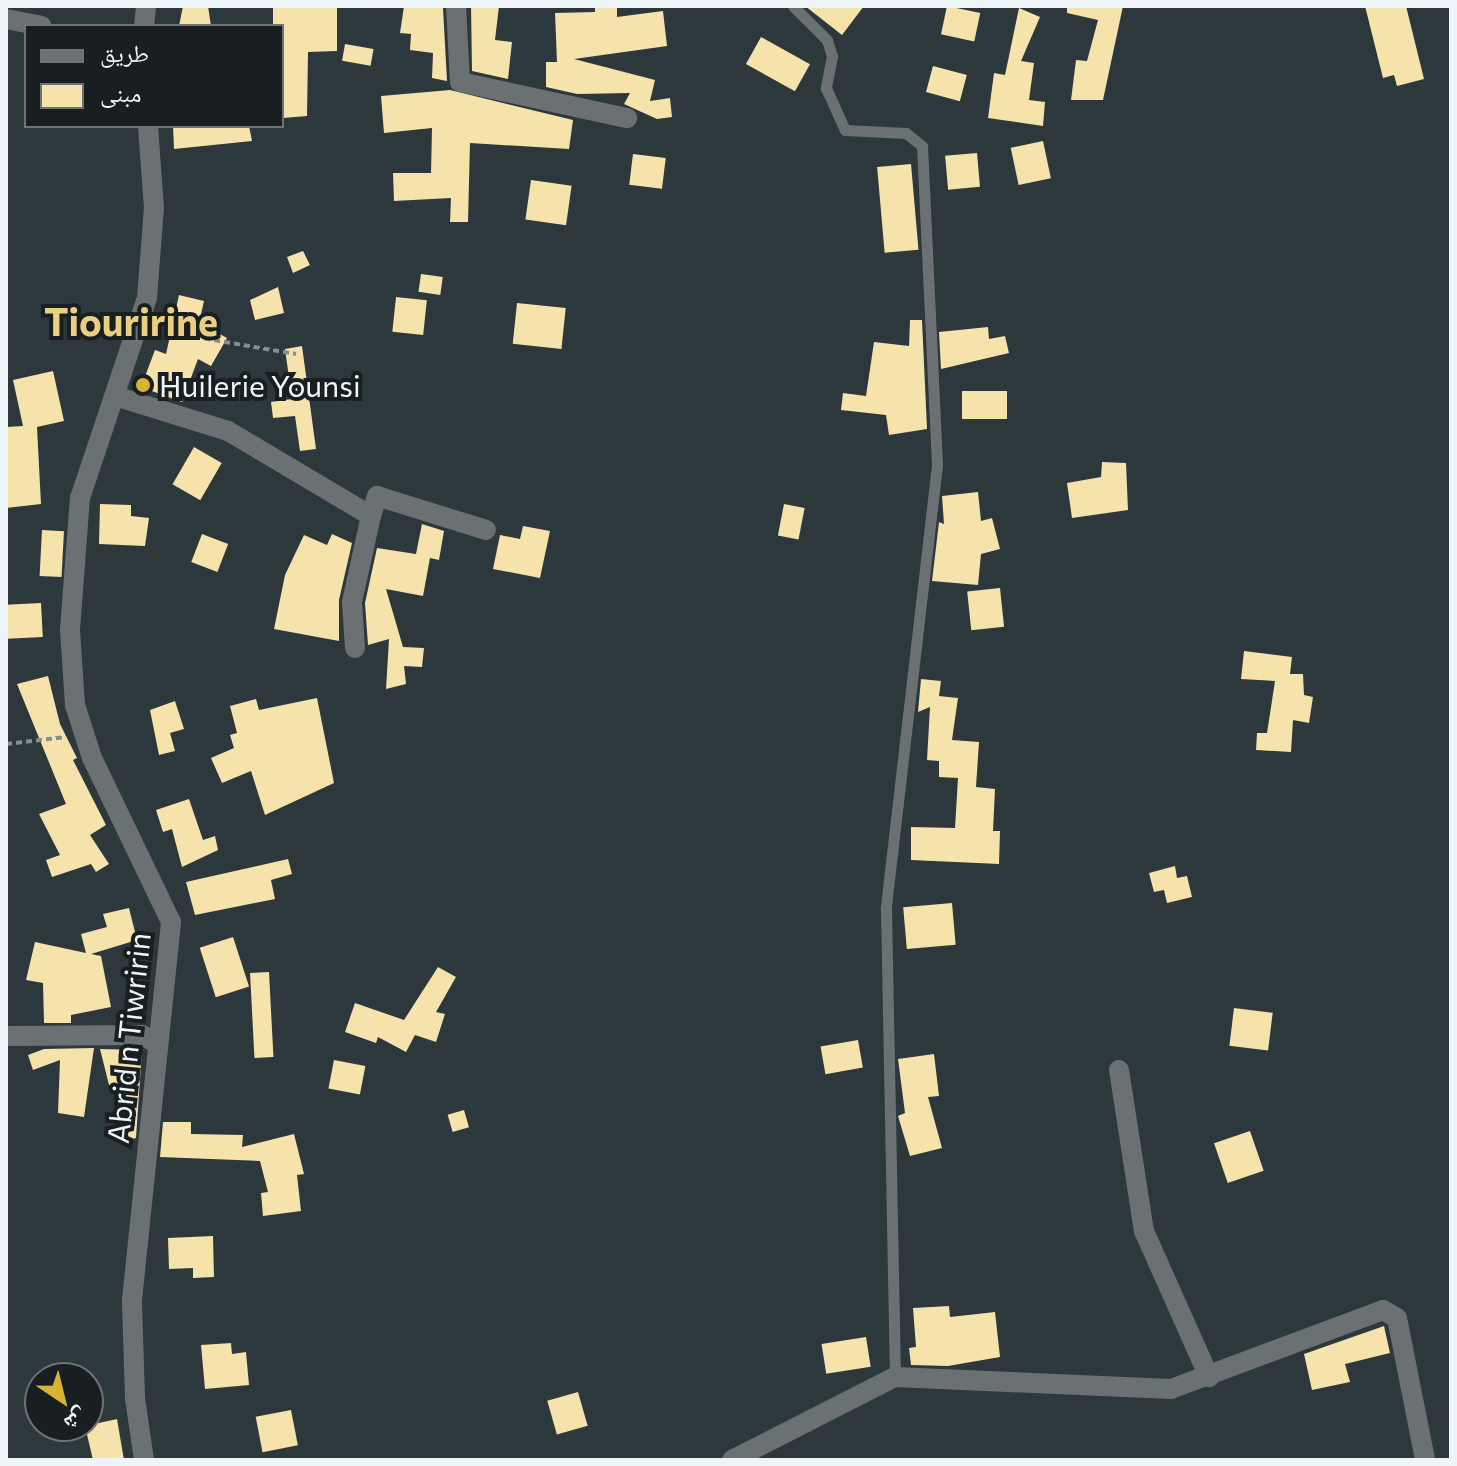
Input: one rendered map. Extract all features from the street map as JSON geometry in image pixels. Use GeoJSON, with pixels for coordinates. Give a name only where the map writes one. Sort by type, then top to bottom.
{"type":"FeatureCollection","features":[{"type":"Feature","properties":{"kind":"street"},"geometry":{"type":"LineString","coordinates":[[456,6],[460,82],[627,118]]}},
{"type":"Feature","properties":{"kind":"street"},"geometry":{"type":"LineString","coordinates":[[6,19],[31,24]]}},
{"type":"Feature","properties":{"kind":"street","name":"Abrid n Tiwririn"},"geometry":{"type":"LineString","coordinates":[[144,1460],[135,1398],[132,1300],[156,1043],[169,974],[171,922],[84,734],[75,705],[72,575],[80,498],[147,298],[154,208],[148,128]]}},
{"type":"Feature","properties":{"kind":"street"},"geometry":{"type":"LineString","coordinates":[[115,396],[228,431],[371,516]]}},
{"type":"Feature","properties":{"kind":"street"},"geometry":{"type":"LineString","coordinates":[[355,648],[352,602],[377,496],[486,530]]}},
{"type":"Feature","properties":{"kind":"street"},"geometry":{"type":"LineString","coordinates":[[6,1036],[142,1035],[156,1043]]}},
{"type":"Feature","properties":{"kind":"street"},"geometry":{"type":"LineString","coordinates":[[1119,1070],[1144,1231],[1209,1377]]}},
{"type":"Feature","properties":{"kind":"street"},"geometry":{"type":"LineString","coordinates":[[732,1460],[895,1377],[1171,1389],[1383,1310],[1397,1318],[1425,1460]]}},
{"type":"Feature","properties":{"kind":"lane"},"geometry":{"type":"LineString","coordinates":[[793,6],[827,40],[832,56],[826,88],[845,130],[906,133],[922,146],[937,465],[886,909],[895,1377]]}},
{"type":"Feature","properties":{"kind":"path"},"geometry":{"type":"LineString","coordinates":[[137,325],[233,347],[296,354]]}},
{"type":"Feature","properties":{"kind":"path"},"geometry":{"type":"LineString","coordinates":[[6,744],[84,734]]}},
{"type":"Feature","properties":{"kind":"building"},"geometry":{"type":"Polygon","coordinates":[[[183,6],[208,6],[211,24],[179,24],[183,6]]]}},
{"type":"Feature","properties":{"kind":"building"},"geometry":{"type":"Polygon","coordinates":[[[273,6],[337,6],[337,51],[308,52],[307,116],[284,118],[284,24],[273,24],[273,6]]]}},
{"type":"Feature","properties":{"kind":"building"},"geometry":{"type":"Polygon","coordinates":[[[404,6],[443,8],[447,81],[432,78],[433,53],[410,50],[411,34],[400,33],[404,6]]]}},
{"type":"Feature","properties":{"kind":"building"},"geometry":{"type":"Polygon","coordinates":[[[471,6],[499,6],[495,40],[512,42],[508,79],[472,71],[471,6]]]}},
{"type":"Feature","properties":{"kind":"building"},"geometry":{"type":"Polygon","coordinates":[[[595,6],[617,6],[617,17],[663,11],[667,46],[574,59],[655,80],[650,101],[670,98],[672,117],[657,119],[624,104],[630,93],[577,94],[546,87],[546,62],[557,62],[555,13],[595,12],[595,6]]]}},
{"type":"Feature","properties":{"kind":"building"},"geometry":{"type":"Polygon","coordinates":[[[805,6],[864,6],[842,35],[805,6]]]}},
{"type":"Feature","properties":{"kind":"building"},"geometry":{"type":"Polygon","coordinates":[[[947,6],[980,13],[974,41],[941,34],[947,6]]]}},
{"type":"Feature","properties":{"kind":"building"},"geometry":{"type":"Polygon","coordinates":[[[1067,6],[1123,6],[1103,100],[1071,100],[1076,60],[1087,61],[1098,20],[1067,13],[1067,6]]]}},
{"type":"Feature","properties":{"kind":"building"},"geometry":{"type":"Polygon","coordinates":[[[1365,6],[1406,6],[1424,79],[1397,86],[1394,75],[1383,78],[1365,6]]]}},
{"type":"Feature","properties":{"kind":"building"},"geometry":{"type":"Polygon","coordinates":[[[1019,8],[1040,17],[1021,61],[1034,63],[1029,100],[1045,102],[1043,126],[988,118],[994,73],[1005,75],[1019,8]]]}},
{"type":"Feature","properties":{"kind":"building"},"geometry":{"type":"Polygon","coordinates":[[[761,37],[810,64],[795,91],[746,64],[761,37]]]}},
{"type":"Feature","properties":{"kind":"building"},"geometry":{"type":"Polygon","coordinates":[[[345,44],[374,49],[371,66],[342,61],[345,44]]]}},
{"type":"Feature","properties":{"kind":"building"},"geometry":{"type":"Polygon","coordinates":[[[933,66],[967,75],[960,101],[926,92],[933,66]]]}},
{"type":"Feature","properties":{"kind":"building"},"geometry":{"type":"Polygon","coordinates":[[[450,90],[573,120],[569,149],[470,143],[468,222],[450,222],[451,198],[394,201],[393,173],[431,173],[432,128],[384,133],[381,96],[450,90]]]}},
{"type":"Feature","properties":{"kind":"building"},"geometry":{"type":"Polygon","coordinates":[[[173,128],[249,128],[252,141],[174,149],[173,128]]]}},
{"type":"Feature","properties":{"kind":"building"},"geometry":{"type":"Polygon","coordinates":[[[1043,141],[1051,178],[1019,185],[1011,148],[1043,141]]]}},
{"type":"Feature","properties":{"kind":"building"},"geometry":{"type":"Polygon","coordinates":[[[977,153],[980,187],[948,190],[945,156],[977,153]]]}},
{"type":"Feature","properties":{"kind":"building"},"geometry":{"type":"Polygon","coordinates":[[[633,154],[666,158],[662,189],[629,185],[633,154]]]}},
{"type":"Feature","properties":{"kind":"building"},"geometry":{"type":"Polygon","coordinates":[[[911,164],[918,250],[885,253],[877,167],[911,164]]]}},
{"type":"Feature","properties":{"kind":"building"},"geometry":{"type":"Polygon","coordinates":[[[531,180],[572,186],[566,225],[525,220],[531,180]]]}},
{"type":"Feature","properties":{"kind":"building"},"geometry":{"type":"Polygon","coordinates":[[[303,251],[310,265],[293,273],[287,257],[303,251]]]}},
{"type":"Feature","properties":{"kind":"building"},"geometry":{"type":"Polygon","coordinates":[[[421,274],[443,277],[440,295],[418,292],[421,274]]]}},
{"type":"Feature","properties":{"kind":"building"},"geometry":{"type":"Polygon","coordinates":[[[278,287],[284,313],[255,320],[250,300],[278,287]]]}},
{"type":"Feature","properties":{"kind":"building"},"geometry":{"type":"Polygon","coordinates":[[[179,295],[204,301],[199,323],[227,338],[211,366],[198,359],[182,402],[141,387],[155,350],[166,354],[179,295]]]}},
{"type":"Feature","properties":{"kind":"building"},"geometry":{"type":"Polygon","coordinates":[[[396,297],[427,300],[423,335],[392,332],[396,297]]]}},
{"type":"Feature","properties":{"kind":"building"},"geometry":{"type":"Polygon","coordinates":[[[517,303],[566,308],[561,349],[513,344],[517,303]]]}},
{"type":"Feature","properties":{"kind":"building"},"geometry":{"type":"Polygon","coordinates":[[[910,320],[922,320],[927,429],[889,435],[886,415],[841,410],[843,393],[866,396],[874,342],[909,346],[910,320]]]}},
{"type":"Feature","properties":{"kind":"building"},"geometry":{"type":"Polygon","coordinates":[[[988,327],[989,339],[1005,336],[1009,353],[941,369],[939,332],[988,327]]]}},
{"type":"Feature","properties":{"kind":"building"},"geometry":{"type":"Polygon","coordinates":[[[302,346],[316,449],[300,451],[295,416],[273,418],[271,402],[292,399],[285,349],[302,346]]]}},
{"type":"Feature","properties":{"kind":"building"},"geometry":{"type":"Polygon","coordinates":[[[53,371],[64,421],[37,427],[41,504],[6,508],[6,427],[23,426],[13,380],[53,371]]]}},
{"type":"Feature","properties":{"kind":"building"},"geometry":{"type":"Polygon","coordinates":[[[962,391],[1007,391],[1007,419],[962,419],[962,391]]]}},
{"type":"Feature","properties":{"kind":"building"},"geometry":{"type":"Polygon","coordinates":[[[194,447],[222,463],[200,500],[172,484],[194,447]]]}},
{"type":"Feature","properties":{"kind":"building"},"geometry":{"type":"Polygon","coordinates":[[[1102,462],[1126,463],[1128,510],[1072,518],[1067,483],[1101,477],[1102,462]]]}},
{"type":"Feature","properties":{"kind":"building"},"geometry":{"type":"Polygon","coordinates":[[[978,492],[981,521],[992,518],[1000,549],[981,554],[978,585],[932,581],[939,522],[944,524],[942,496],[978,492]]]}},
{"type":"Feature","properties":{"kind":"building"},"geometry":{"type":"Polygon","coordinates":[[[100,504],[131,505],[131,516],[149,518],[145,546],[99,544],[100,504]]]}},
{"type":"Feature","properties":{"kind":"building"},"geometry":{"type":"Polygon","coordinates":[[[784,504],[805,508],[799,539],[778,535],[784,504]]]}},
{"type":"Feature","properties":{"kind":"building"},"geometry":{"type":"Polygon","coordinates":[[[422,524],[444,531],[439,560],[430,558],[423,596],[386,589],[403,647],[424,648],[422,667],[404,666],[406,684],[386,689],[389,639],[368,645],[365,603],[377,548],[416,554],[422,524]]]}},
{"type":"Feature","properties":{"kind":"building"},"geometry":{"type":"Polygon","coordinates":[[[523,526],[550,531],[540,578],[493,569],[500,535],[520,539],[523,526]]]}},
{"type":"Feature","properties":{"kind":"building"},"geometry":{"type":"Polygon","coordinates":[[[42,530],[64,531],[62,577],[40,576],[42,530]]]}},
{"type":"Feature","properties":{"kind":"building"},"geometry":{"type":"Polygon","coordinates":[[[202,534],[228,544],[217,572],[191,562],[202,534]]]}},
{"type":"Feature","properties":{"kind":"building"},"geometry":{"type":"Polygon","coordinates":[[[332,534],[352,543],[339,600],[339,641],[274,629],[285,575],[304,535],[327,545],[332,534]]]}},
{"type":"Feature","properties":{"kind":"building"},"geometry":{"type":"Polygon","coordinates":[[[1000,588],[1004,627],[971,630],[967,591],[1000,588]]]}},
{"type":"Feature","properties":{"kind":"building"},"geometry":{"type":"Polygon","coordinates":[[[41,603],[43,637],[8,639],[6,605],[41,603]]]}},
{"type":"Feature","properties":{"kind":"building"},"geometry":{"type":"Polygon","coordinates":[[[1244,651],[1292,657],[1290,674],[1303,674],[1304,695],[1313,697],[1309,723],[1293,720],[1291,752],[1256,750],[1257,733],[1267,733],[1275,681],[1241,679],[1244,651]]]}},
{"type":"Feature","properties":{"kind":"building"},"geometry":{"type":"Polygon","coordinates":[[[48,676],[60,724],[77,758],[73,760],[106,825],[90,835],[109,864],[96,872],[91,864],[52,877],[46,860],[60,855],[39,814],[66,804],[17,684],[48,676]]]}},
{"type":"Feature","properties":{"kind":"building"},"geometry":{"type":"Polygon","coordinates":[[[921,679],[941,681],[939,696],[958,698],[952,740],[979,742],[976,787],[995,789],[993,831],[1000,831],[999,864],[911,860],[911,827],[955,828],[958,778],[939,777],[939,761],[927,760],[930,707],[918,712],[921,679]]]}},
{"type":"Feature","properties":{"kind":"building"},"geometry":{"type":"Polygon","coordinates":[[[317,698],[334,783],[265,815],[251,771],[222,783],[211,758],[234,748],[230,735],[237,733],[230,706],[256,699],[259,710],[317,698]]]}},
{"type":"Feature","properties":{"kind":"building"},"geometry":{"type":"Polygon","coordinates":[[[175,701],[184,729],[170,733],[175,751],[159,755],[150,710],[175,701]]]}},
{"type":"Feature","properties":{"kind":"building"},"geometry":{"type":"Polygon","coordinates":[[[189,799],[203,840],[215,836],[218,850],[182,867],[172,829],[163,832],[156,810],[189,799]]]}},
{"type":"Feature","properties":{"kind":"building"},"geometry":{"type":"Polygon","coordinates":[[[288,859],[292,874],[271,880],[275,899],[195,915],[186,882],[288,859]]]}},
{"type":"Feature","properties":{"kind":"building"},"geometry":{"type":"Polygon","coordinates":[[[1175,866],[1177,878],[1187,876],[1192,897],[1167,903],[1164,890],[1154,892],[1149,873],[1175,866]]]}},
{"type":"Feature","properties":{"kind":"building"},"geometry":{"type":"Polygon","coordinates":[[[952,903],[956,945],[907,949],[903,907],[952,903]]]}},
{"type":"Feature","properties":{"kind":"building"},"geometry":{"type":"Polygon","coordinates":[[[129,908],[137,940],[91,954],[101,956],[111,1007],[71,1015],[71,1023],[44,1023],[43,983],[26,980],[35,942],[86,953],[81,934],[107,927],[103,914],[129,908]]]}},
{"type":"Feature","properties":{"kind":"building"},"geometry":{"type":"Polygon","coordinates":[[[233,937],[249,986],[216,997],[200,948],[233,937]]]}},
{"type":"Feature","properties":{"kind":"building"},"geometry":{"type":"Polygon","coordinates":[[[438,967],[456,977],[436,1012],[445,1014],[436,1042],[415,1035],[406,1052],[378,1037],[376,1043],[345,1032],[355,1003],[404,1020],[438,967]]]}},
{"type":"Feature","properties":{"kind":"building"},"geometry":{"type":"Polygon","coordinates":[[[269,972],[273,1057],[254,1058],[250,973],[269,972]]]}},
{"type":"Feature","properties":{"kind":"building"},"geometry":{"type":"Polygon","coordinates":[[[1234,1008],[1273,1013],[1268,1050],[1229,1046],[1234,1008]]]}},
{"type":"Feature","properties":{"kind":"building"},"geometry":{"type":"Polygon","coordinates":[[[858,1040],[863,1068],[825,1074],[821,1047],[858,1040]]]}},
{"type":"Feature","properties":{"kind":"building"},"geometry":{"type":"Polygon","coordinates":[[[94,1048],[84,1117],[58,1113],[60,1060],[33,1070],[28,1055],[44,1049],[94,1048]]]}},
{"type":"Feature","properties":{"kind":"building"},"geometry":{"type":"Polygon","coordinates":[[[100,1049],[142,1050],[136,1138],[124,1141],[118,1120],[126,1118],[126,1086],[109,1085],[100,1049]]]}},
{"type":"Feature","properties":{"kind":"building"},"geometry":{"type":"Polygon","coordinates":[[[934,1054],[939,1096],[928,1097],[942,1148],[910,1156],[898,1116],[905,1113],[898,1059],[934,1054]]]}},
{"type":"Feature","properties":{"kind":"building"},"geometry":{"type":"Polygon","coordinates":[[[334,1060],[365,1066],[360,1095],[328,1088],[334,1060]]]}},
{"type":"Feature","properties":{"kind":"building"},"geometry":{"type":"Polygon","coordinates":[[[464,1110],[469,1127],[453,1132],[448,1115],[464,1110]]]}},
{"type":"Feature","properties":{"kind":"building"},"geometry":{"type":"Polygon","coordinates":[[[163,1122],[191,1122],[191,1134],[243,1135],[242,1147],[294,1134],[304,1174],[297,1175],[301,1211],[263,1216],[261,1193],[268,1192],[260,1161],[160,1157],[163,1122]]]}},
{"type":"Feature","properties":{"kind":"building"},"geometry":{"type":"Polygon","coordinates":[[[1250,1131],[1264,1171],[1228,1183],[1214,1143],[1250,1131]]]}},
{"type":"Feature","properties":{"kind":"building"},"geometry":{"type":"Polygon","coordinates":[[[213,1236],[214,1277],[193,1278],[193,1268],[169,1269],[168,1238],[213,1236]]]}},
{"type":"Feature","properties":{"kind":"building"},"geometry":{"type":"Polygon","coordinates":[[[949,1306],[950,1317],[995,1312],[1000,1357],[948,1366],[911,1365],[909,1348],[916,1347],[913,1308],[949,1306]]]}},
{"type":"Feature","properties":{"kind":"building"},"geometry":{"type":"Polygon","coordinates":[[[1384,1326],[1390,1353],[1345,1364],[1350,1382],[1312,1390],[1304,1354],[1384,1326]]]}},
{"type":"Feature","properties":{"kind":"building"},"geometry":{"type":"Polygon","coordinates":[[[866,1337],[871,1367],[826,1374],[822,1344],[866,1337]]]}},
{"type":"Feature","properties":{"kind":"building"},"geometry":{"type":"Polygon","coordinates":[[[231,1343],[232,1354],[246,1352],[249,1385],[205,1389],[201,1345],[231,1343]]]}},
{"type":"Feature","properties":{"kind":"building"},"geometry":{"type":"Polygon","coordinates":[[[578,1392],[588,1426],[557,1434],[547,1401],[578,1392]]]}},
{"type":"Feature","properties":{"kind":"building"},"geometry":{"type":"Polygon","coordinates":[[[291,1410],[298,1445],[263,1452],[256,1417],[291,1410]]]}},
{"type":"Feature","properties":{"kind":"building"},"geometry":{"type":"Polygon","coordinates":[[[117,1419],[124,1460],[93,1460],[89,1442],[104,1442],[104,1422],[117,1419]]]}},
{"type":"Feature","properties":{"kind":"place","name":"Huilerie Younsi"},"geometry":{"type":"Point","coordinates":[143,385]}},
{"type":"Feature","properties":{"kind":"district","name":"Tiouririne"},"geometry":{"type":"Point","coordinates":[131,321]}}]}
